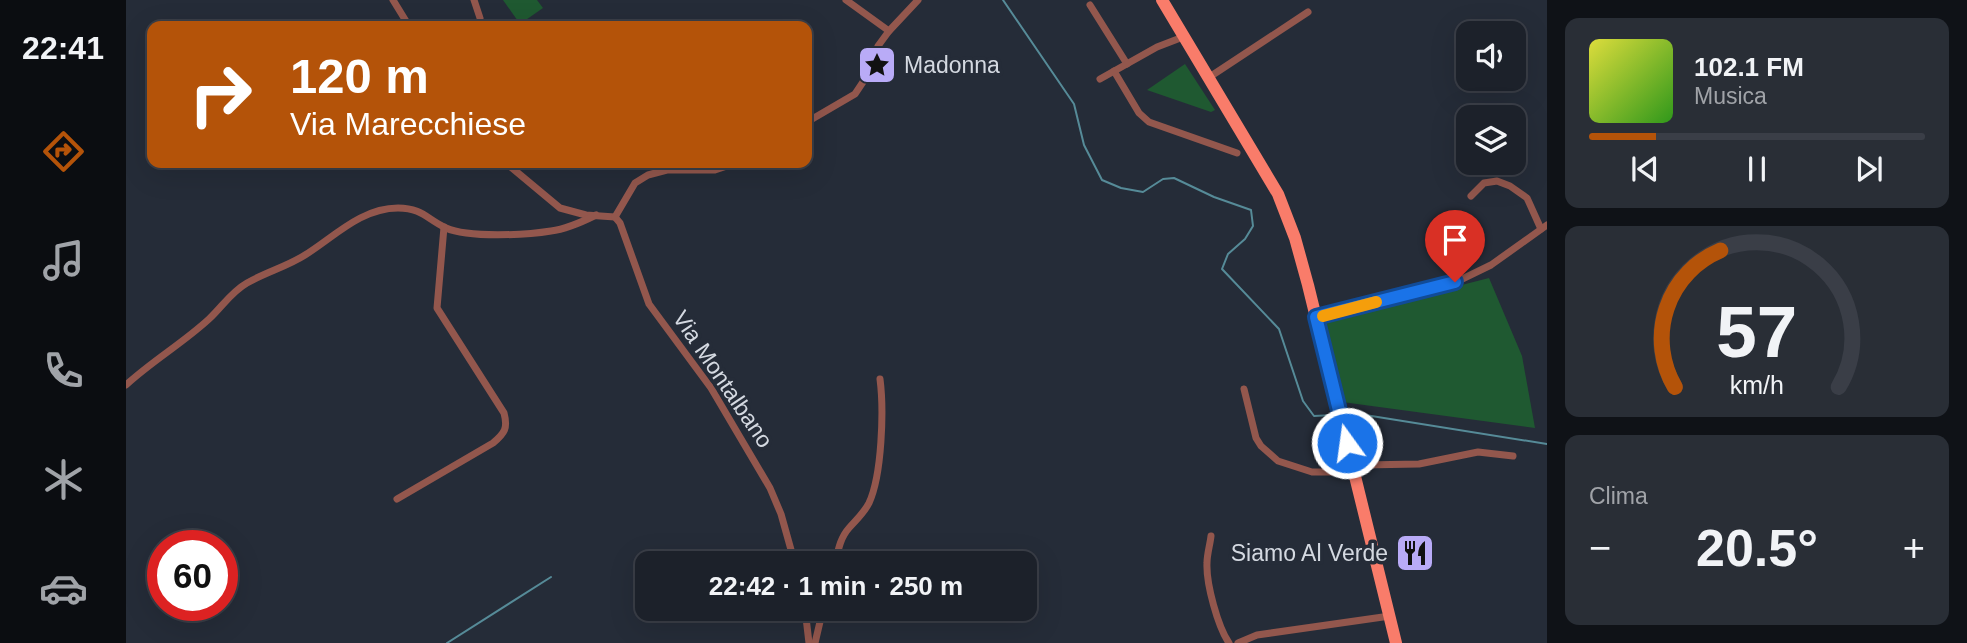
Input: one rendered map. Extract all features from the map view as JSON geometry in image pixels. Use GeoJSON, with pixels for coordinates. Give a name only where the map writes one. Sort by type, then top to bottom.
{"type":"FeatureCollection","features":[{"type":"Feature","properties":{"kind":"main road"},"geometry":{"type":"LineString","coordinates":[[1162,0],[1279,194],[1296,238],[1396,643]]}},
{"type":"Feature","properties":{"kind":"street"},"geometry":{"type":"LineString","coordinates":[[393,0],[406,21]]}},
{"type":"Feature","properties":{"kind":"street"},"geometry":{"type":"LineString","coordinates":[[474,0],[480,18]]}},
{"type":"Feature","properties":{"kind":"street"},"geometry":{"type":"LineString","coordinates":[[846,0],[889,31]]}},
{"type":"Feature","properties":{"kind":"street"},"geometry":{"type":"LineString","coordinates":[[812,119],[855,94],[865,79],[878,46],[918,0]]}},
{"type":"Feature","properties":{"kind":"street"},"geometry":{"type":"LineString","coordinates":[[1090,5],[1127,64]]}},
{"type":"Feature","properties":{"kind":"street"},"geometry":{"type":"LineString","coordinates":[[1208,78],[1308,12]]}},
{"type":"Feature","properties":{"kind":"street"},"geometry":{"type":"LineString","coordinates":[[1100,79],[1181,33]]}},
{"type":"Feature","properties":{"kind":"street"},"geometry":{"type":"LineString","coordinates":[[1114,71],[1139,113],[1149,121],[1237,153]]}},
{"type":"Feature","properties":{"kind":"street"},"geometry":{"type":"LineString","coordinates":[[512,168],[560,208],[586,215],[615,216],[635,183],[649,175],[667,170],[721,168]]}},
{"type":"Feature","properties":{"kind":"street"},"geometry":{"type":"LineString","coordinates":[[1316,317],[1455,282],[1491,265],[1544,227],[1527,198],[1510,186],[1497,181],[1483,183],[1471,196]]}},
{"type":"Feature","properties":{"kind":"street"},"geometry":{"type":"LineString","coordinates":[[126,385],[209,318],[228,297],[246,284],[285,267],[356,220],[377,212],[394,208],[409,209],[421,212],[443,227],[463,233],[553,231],[596,215]]}},
{"type":"Feature","properties":{"kind":"street","name":"Via Montalbano"},"geometry":{"type":"LineString","coordinates":[[615,216],[620,223],[649,304],[710,388],[756,463],[781,514],[791,551]]}},
{"type":"Feature","properties":{"kind":"street"},"geometry":{"type":"LineString","coordinates":[[397,499],[493,443],[504,434],[507,425],[504,413],[437,308],[443,227]]}},
{"type":"Feature","properties":{"kind":"street"},"geometry":{"type":"LineString","coordinates":[[838,551],[847,530],[865,510],[873,491],[881,432],[880,379]]}},
{"type":"Feature","properties":{"kind":"street"},"geometry":{"type":"LineString","coordinates":[[1244,389],[1256,438],[1269,455],[1278,461],[1312,472],[1337,472],[1363,466],[1419,464],[1478,452],[1513,456]]}},
{"type":"Feature","properties":{"kind":"street"},"geometry":{"type":"LineString","coordinates":[[1211,536],[1206,565],[1217,616],[1229,643]]}},
{"type":"Feature","properties":{"kind":"street"},"geometry":{"type":"LineString","coordinates":[[1238,643],[1257,635],[1390,616]]}},
{"type":"Feature","properties":{"kind":"street"},"geometry":{"type":"LineString","coordinates":[[806,621],[809,643]]}},
{"type":"Feature","properties":{"kind":"street"},"geometry":{"type":"LineString","coordinates":[[815,643],[820,621]]}},
{"type":"Feature","properties":{"kind":"green space"},"geometry":{"type":"Polygon","coordinates":[[[503,0],[537,0],[543,8],[524,21],[518,21],[503,0]]]}},
{"type":"Feature","properties":{"kind":"green space"},"geometry":{"type":"Polygon","coordinates":[[[1185,64],[1215,110],[1211,112],[1147,90],[1185,64]]]}},
{"type":"Feature","properties":{"kind":"green space"},"geometry":{"type":"Polygon","coordinates":[[[1489,278],[1522,356],[1535,428],[1342,402],[1325,320],[1489,278]]]}},
{"type":"Feature","properties":{"kind":"waterway"},"geometry":{"type":"LineString","coordinates":[[1003,0],[1074,104],[1084,145],[1102,180],[1121,188],[1143,192],[1163,179],[1174,178],[1214,197],[1251,210],[1253,226],[1245,239],[1228,254],[1222,269],[1279,329],[1303,401],[1314,416],[1334,415]]}},
{"type":"Feature","properties":{"kind":"waterway"},"geometry":{"type":"LineString","coordinates":[[1347,415],[1359,414],[1547,444]]}},
{"type":"Feature","properties":{"kind":"waterway"},"geometry":{"type":"LineString","coordinates":[[447,643],[551,577]]}},
{"type":"Feature","properties":{"kind":"slow traffic"},"geometry":{"type":"LineString","coordinates":[[1323,316],[1376,302]]}},
{"type":"Feature","properties":{"kind":"place","name":"Madonna"},"geometry":{"type":"Point","coordinates":[877,65]}},
{"type":"Feature","properties":{"kind":"place","name":"Siamo Al Verde"},"geometry":{"type":"Point","coordinates":[1415,553]}},
{"type":"Feature","properties":{"kind":"route"},"geometry":{"type":"LineString","coordinates":[[1347,443],[1316,317],[1455,282]]}}]}
